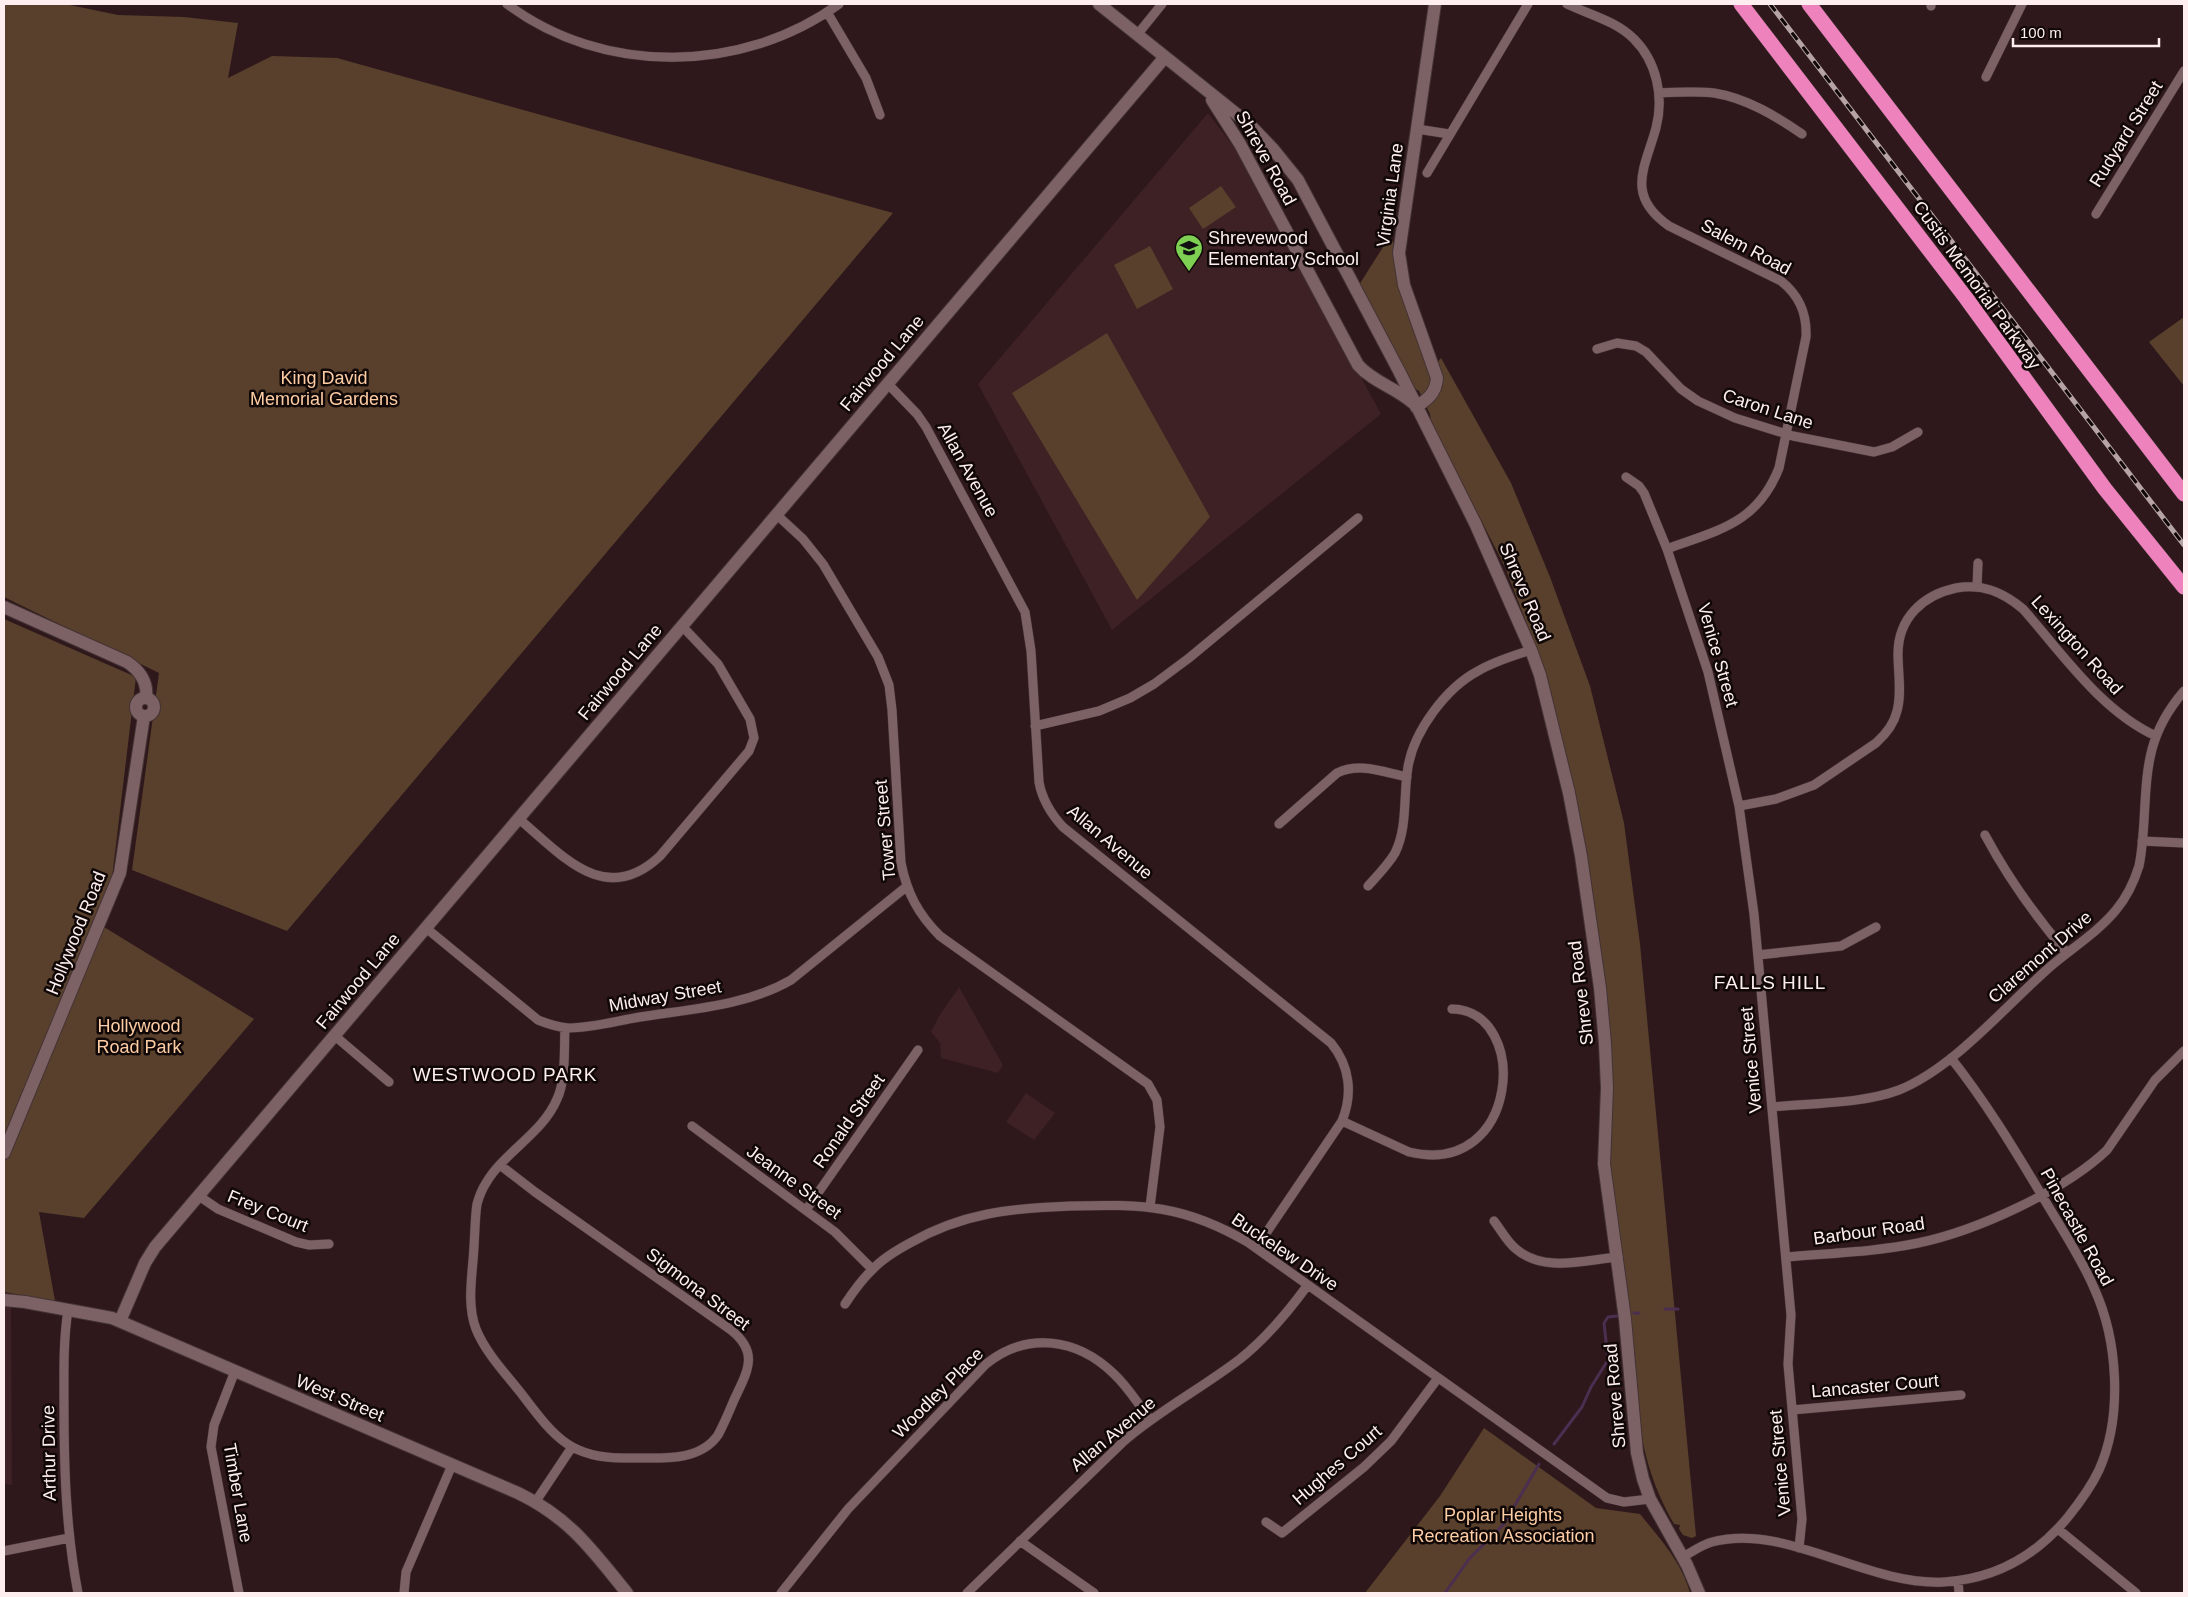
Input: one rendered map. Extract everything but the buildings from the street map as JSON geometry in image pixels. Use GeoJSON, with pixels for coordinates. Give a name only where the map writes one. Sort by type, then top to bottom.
{"type":"FeatureCollection","features":[{"type":"Feature","properties":{"kind":"highway","name":"Custis Memorial Parkway"},"geometry":{"type":"LineString","coordinates":[[1741,4],[1966,298],[2105,489],[2184,587]]}},
{"type":"Feature","properties":{"kind":"highway","name":"Custis Memorial Parkway"},"geometry":{"type":"LineString","coordinates":[[1809,4],[2184,494]]}},
{"type":"Feature","properties":{"kind":"main road","name":"Shreve Road"},"geometry":{"type":"LineString","coordinates":[[1099,4],[1257,132],[1298,180],[1399,371],[1475,523],[1531,650],[1540,675],[1554,730],[1581,856],[1600,988],[1606,1044],[1607,1088],[1604,1164],[1618,1257],[1640,1469],[1650,1499],[1683,1557],[1699,1593]]}},
{"type":"Feature","properties":{"kind":"main road","name":"Virginia Lane"},"geometry":{"type":"LineString","coordinates":[[1416,406],[1431,396],[1437,378],[1404,285],[1399,253],[1435,4]]}},
{"type":"Feature","properties":{"kind":"main road","name":"Fairwood Lane"},"geometry":{"type":"LineString","coordinates":[[120,1322],[133,1289],[155,1247],[1165,57]]}},
{"type":"Feature","properties":{"kind":"main road","name":"Shreve Road"},"geometry":{"type":"LineString","coordinates":[[1207,92],[1245,152],[1358,365],[1365,372],[1401,393],[1416,406]]}},
{"type":"Feature","properties":{"kind":"main road"},"geometry":{"type":"LineString","coordinates":[[1379,381],[1386,382],[1392,380],[1399,371]]}},
{"type":"Feature","properties":{"kind":"main road","name":"Hollywood Road"},"geometry":{"type":"LineString","coordinates":[[4,607],[127,662],[140,674],[145,683],[146,698],[153,703],[154,709],[151,714],[144,716],[120,873],[4,1153]]}},
{"type":"Feature","properties":{"kind":"main road","name":"West Street"},"geometry":{"type":"LineString","coordinates":[[4,1300],[112,1318],[536,1501],[561,1518],[583,1538],[627,1593]]}},
{"type":"Feature","properties":{"kind":"street"},"geometry":{"type":"LineString","coordinates":[[507,4],[534,22],[581,43],[620,53],[656,57],[682,57],[735,50],[785,34],[839,4]]}},
{"type":"Feature","properties":{"kind":"street"},"geometry":{"type":"LineString","coordinates":[[1137,35],[1162,4]]}},
{"type":"Feature","properties":{"kind":"street"},"geometry":{"type":"LineString","coordinates":[[1427,173],[1528,4]]}},
{"type":"Feature","properties":{"kind":"street","name":"Salem Road"},"geometry":{"type":"LineString","coordinates":[[1567,4],[1610,22],[1634,40],[1652,65],[1659,93],[1656,127],[1641,176],[1644,193],[1651,209],[1669,226],[1781,281],[1796,296],[1802,306],[1806,325],[1806,337],[1780,468],[1773,484],[1757,506],[1730,525],[1667,549]]}},
{"type":"Feature","properties":{"kind":"street"},"geometry":{"type":"LineString","coordinates":[[1986,77],[2022,4]]}},
{"type":"Feature","properties":{"kind":"street"},"geometry":{"type":"LineString","coordinates":[[827,12],[866,78],[880,115]]}},
{"type":"Feature","properties":{"kind":"street","name":"Rudyard Street"},"geometry":{"type":"LineString","coordinates":[[2096,214],[2184,71]]}},
{"type":"Feature","properties":{"kind":"street"},"geometry":{"type":"LineString","coordinates":[[1659,93],[1699,92],[1732,97],[1780,118],[1802,134]]}},
{"type":"Feature","properties":{"kind":"street"},"geometry":{"type":"LineString","coordinates":[[1417,129],[1449,134]]}},
{"type":"Feature","properties":{"kind":"street","name":"Caron Lane"},"geometry":{"type":"LineString","coordinates":[[1597,349],[1617,343],[1636,346],[1646,352],[1676,384],[1698,401],[1735,418],[1793,436],[1874,452],[1892,448],[1918,432]]}},
{"type":"Feature","properties":{"kind":"street","name":"Allan Avenue"},"geometry":{"type":"LineString","coordinates":[[888,384],[917,414],[926,427],[1021,603],[1028,626],[1040,790],[1050,811],[1059,823],[1331,1043],[1342,1061],[1349,1088],[1347,1109],[1342,1121],[1256,1248]]}},
{"type":"Feature","properties":{"kind":"street","name":"Venice Street"},"geometry":{"type":"LineString","coordinates":[[1626,477],[1639,486],[1644,493],[1667,549],[1708,672],[1739,806],[1758,955],[1791,1315],[1788,1364],[1802,1519],[1799,1548]]}},
{"type":"Feature","properties":{"kind":"street","name":"Tower Street"},"geometry":{"type":"LineString","coordinates":[[776,515],[802,539],[823,564],[878,657],[886,676],[892,710],[901,863],[906,887],[920,914],[940,936],[1140,1076],[1148,1084],[1157,1100],[1160,1127],[1150,1207]]}},
{"type":"Feature","properties":{"kind":"street"},"geometry":{"type":"LineString","coordinates":[[1035,726],[1106,709],[1154,684],[1190,658],[1358,518]]}},
{"type":"Feature","properties":{"kind":"street"},"geometry":{"type":"LineString","coordinates":[[1977,586],[1978,563]]}},
{"type":"Feature","properties":{"kind":"street","name":"Lexington Road"},"geometry":{"type":"LineString","coordinates":[[1739,806],[1776,798],[1814,785],[1876,743],[1892,725],[1897,713],[1899,700],[1899,640],[1907,618],[1914,609],[1933,595],[1962,587],[1977,586],[2000,593],[2014,601],[2105,703],[2135,726],[2156,736]]}},
{"type":"Feature","properties":{"kind":"street"},"geometry":{"type":"LineString","coordinates":[[519,819],[575,866],[598,876],[609,877],[635,874],[660,856],[749,750],[754,738],[750,720],[718,664],[682,626]]}},
{"type":"Feature","properties":{"kind":"street"},"geometry":{"type":"LineString","coordinates":[[1368,886],[1388,863],[1400,841],[1412,749],[1425,723],[1457,686],[1485,667],[1531,650]]}},
{"type":"Feature","properties":{"kind":"street","name":"Claremont Drive"},"geometry":{"type":"LineString","coordinates":[[1772,1107],[1878,1096],[1916,1083],[1950,1058],[2067,953],[2106,922],[2126,896],[2139,866],[2147,768],[2156,736],[2168,711],[2184,691]]}},
{"type":"Feature","properties":{"kind":"street"},"geometry":{"type":"LineString","coordinates":[[1279,824],[1337,774],[1345,770],[1366,768],[1407,778]]}},
{"type":"Feature","properties":{"kind":"street"},"geometry":{"type":"LineString","coordinates":[[1985,835],[1998,860],[2025,899],[2067,953]]}},
{"type":"Feature","properties":{"kind":"street"},"geometry":{"type":"LineString","coordinates":[[2142,841],[2184,843]]}},
{"type":"Feature","properties":{"kind":"street","name":"Midway Street"},"geometry":{"type":"LineString","coordinates":[[426,928],[523,1010],[538,1020],[565,1028],[577,1028],[729,1002],[759,996],[775,990],[791,980],[906,887]]}},
{"type":"Feature","properties":{"kind":"street"},"geometry":{"type":"LineString","coordinates":[[1758,955],[1841,946],[1876,927]]}},
{"type":"Feature","properties":{"kind":"street"},"geometry":{"type":"LineString","coordinates":[[1342,1121],[1409,1152],[1420,1155],[1448,1154],[1462,1149],[1483,1134],[1492,1121],[1502,1095],[1502,1058],[1494,1036],[1484,1022],[1467,1011],[1452,1009]]}},
{"type":"Feature","properties":{"kind":"street"},"geometry":{"type":"LineString","coordinates":[[536,1501],[572,1448],[547,1427],[481,1340],[472,1316],[471,1298],[477,1204],[485,1184],[500,1165],[546,1117],[558,1099],[561,1085],[565,1028]]}},
{"type":"Feature","properties":{"kind":"street"},"geometry":{"type":"LineString","coordinates":[[335,1036],[388,1082]]}},
{"type":"Feature","properties":{"kind":"street","name":"Ronald Street"},"geometry":{"type":"LineString","coordinates":[[806,1210],[918,1050]]}},
{"type":"Feature","properties":{"kind":"street","name":"Barbour Road"},"geometry":{"type":"LineString","coordinates":[[1786,1258],[1892,1248],[1919,1243],[1970,1227],[2042,1195],[2107,1150],[2155,1080],[2184,1051]]}},
{"type":"Feature","properties":{"kind":"street","name":"Pinecastle Road"},"geometry":{"type":"LineString","coordinates":[[1683,1557],[1709,1543],[1733,1538],[1776,1542],[1890,1577],[1911,1581],[1958,1581],[1990,1574],[2008,1567],[2041,1546],[2058,1529],[2093,1482],[2105,1454],[2112,1419],[2114,1371],[2109,1333],[2095,1288],[1993,1114],[1950,1058]]}},
{"type":"Feature","properties":{"kind":"street","name":"Jeanne Street"},"geometry":{"type":"LineString","coordinates":[[692,1126],[766,1183],[835,1232],[872,1269]]}},
{"type":"Feature","properties":{"kind":"street","name":"Sigmona Street"},"geometry":{"type":"LineString","coordinates":[[500,1165],[732,1330],[740,1337],[748,1349],[748,1367],[719,1433],[701,1450],[680,1456],[609,1458],[572,1448]]}},
{"type":"Feature","properties":{"kind":"street","name":"Frey Court"},"geometry":{"type":"LineString","coordinates":[[199,1196],[218,1209],[296,1242],[310,1245],[329,1244]]}},
{"type":"Feature","properties":{"kind":"street","name":"Buckelew Drive"},"geometry":{"type":"LineString","coordinates":[[845,1304],[872,1269],[900,1248],[947,1224],[975,1216],[998,1211],[1039,1207],[1126,1205],[1150,1207],[1194,1216],[1237,1236],[1256,1248],[1607,1498],[1624,1502],[1650,1499]]}},
{"type":"Feature","properties":{"kind":"street"},"geometry":{"type":"LineString","coordinates":[[1494,1221],[1515,1248],[1532,1260],[1558,1264],[1618,1257]]}},
{"type":"Feature","properties":{"kind":"street","name":"Allan Avenue"},"geometry":{"type":"LineString","coordinates":[[967,1593],[1091,1471],[1150,1419],[1203,1386],[1242,1358],[1278,1322],[1307,1286]]}},
{"type":"Feature","properties":{"kind":"street","name":"Arthur Drive"},"geometry":{"type":"LineString","coordinates":[[68,1310],[64,1336],[64,1437],[69,1538],[78,1593]]}},
{"type":"Feature","properties":{"kind":"street","name":"Woodley Place"},"geometry":{"type":"LineString","coordinates":[[781,1593],[848,1510],[928,1424],[986,1364],[996,1356],[1014,1347],[1038,1342],[1057,1344],[1090,1356],[1115,1375],[1150,1419]]}},
{"type":"Feature","properties":{"kind":"street","name":"Timber Lane"},"geometry":{"type":"LineString","coordinates":[[236,1371],[214,1425],[211,1447],[239,1593]]}},
{"type":"Feature","properties":{"kind":"street","name":"Hughes Court"},"geometry":{"type":"LineString","coordinates":[[1266,1522],[1282,1533],[1364,1467],[1391,1441],[1438,1378]]}},
{"type":"Feature","properties":{"kind":"street","name":"Lancaster Court"},"geometry":{"type":"LineString","coordinates":[[1792,1410],[1961,1395]]}},
{"type":"Feature","properties":{"kind":"street"},"geometry":{"type":"LineString","coordinates":[[404,1593],[406,1572],[452,1465]]}},
{"type":"Feature","properties":{"kind":"street"},"geometry":{"type":"LineString","coordinates":[[2058,1529],[2136,1593]]}},
{"type":"Feature","properties":{"kind":"street"},"geometry":{"type":"LineString","coordinates":[[4,1551],[69,1538]]}},
{"type":"Feature","properties":{"kind":"street"},"geometry":{"type":"LineString","coordinates":[[1020,1542],[1094,1593]]}},
{"type":"Feature","properties":{"kind":"street"},"geometry":{"type":"LineString","coordinates":[[1958,1581],[1959,1593]]}},
{"type":"Feature","properties":{"kind":"shaded area","name":"Shrevewood Elementary School"},"geometry":{"type":"Polygon","coordinates":[[[1208,113],[1244,160],[1381,414],[1112,630],[978,384],[1208,113]]]}},
{"type":"Feature","properties":{"kind":"shaded area"},"geometry":{"type":"Polygon","coordinates":[[[959,987],[1003,1065],[998,1073],[941,1058],[940,1043],[931,1032],[939,1016],[959,987]]]}},
{"type":"Feature","properties":{"kind":"shaded area"},"geometry":{"type":"Polygon","coordinates":[[[1026,1093],[1055,1113],[1034,1140],[1006,1122],[1026,1093]]]}},
{"type":"Feature","properties":{"kind":"shaded area"},"geometry":{"type":"Polygon","coordinates":[[[4,1306],[11,1306],[12,1485],[4,1484],[4,1306]]]}},
{"type":"Feature","properties":{"kind":"green space","name":"King David Memorial Gardens"},"geometry":{"type":"Polygon","coordinates":[[[4,4],[65,4],[118,15],[184,17],[238,23],[228,78],[272,56],[337,58],[893,213],[287,931],[132,870],[159,673],[4,597],[4,4]]]}},
{"type":"Feature","properties":{"kind":"green space"},"geometry":{"type":"Polygon","coordinates":[[[1221,186],[1236,207],[1203,229],[1189,208],[1221,186]]]}},
{"type":"Feature","properties":{"kind":"green space"},"geometry":{"type":"Polygon","coordinates":[[[1393,241],[1397,283],[1430,371],[1441,358],[1511,483],[1550,577],[1590,686],[1624,823],[1640,944],[1696,1536],[1692,1538],[1683,1535],[1679,1529],[1680,1525],[1674,1524],[1659,1495],[1651,1475],[1643,1443],[1623,1257],[1611,1185],[1600,943],[1590,873],[1538,653],[1505,567],[1431,422],[1430,414],[1419,391],[1414,388],[1359,285],[1383,247],[1393,241]]]}},
{"type":"Feature","properties":{"kind":"green space"},"geometry":{"type":"Polygon","coordinates":[[[1150,246],[1173,289],[1137,309],[1114,265],[1150,246]]]}},
{"type":"Feature","properties":{"kind":"green space"},"geometry":{"type":"Polygon","coordinates":[[[2184,317],[2184,386],[2149,342],[2184,317]]]}},
{"type":"Feature","properties":{"kind":"green space"},"geometry":{"type":"Polygon","coordinates":[[[1107,333],[1210,517],[1137,600],[1012,393],[1107,333]]]}},
{"type":"Feature","properties":{"kind":"green space"},"geometry":{"type":"Polygon","coordinates":[[[4,619],[136,677],[112,878],[4,1137],[4,619]]]}},
{"type":"Feature","properties":{"kind":"green space","name":"Hollywood Road Park"},"geometry":{"type":"Polygon","coordinates":[[[104,927],[254,1019],[84,1218],[39,1212],[55,1301],[4,1292],[4,1162],[104,927]]]}},
{"type":"Feature","properties":{"kind":"green space","name":"Poplar Heights Recreation Association"},"geometry":{"type":"Polygon","coordinates":[[[1484,1428],[1596,1508],[1640,1514],[1676,1561],[1690,1593],[1365,1593],[1440,1496],[1484,1428]]]}},
{"type":"Feature","properties":{"kind":"waterway"},"geometry":{"type":"LineString","coordinates":[[1665,1309],[1678,1309]]}},
{"type":"Feature","properties":{"kind":"waterway"},"geometry":{"type":"LineString","coordinates":[[1634,1313],[1639,1313]]}},
{"type":"Feature","properties":{"kind":"waterway"},"geometry":{"type":"LineString","coordinates":[[1554,1444],[1582,1407],[1591,1387],[1608,1360],[1604,1323],[1608,1317],[1617,1316]]}},
{"type":"Feature","properties":{"kind":"waterway"},"geometry":{"type":"LineString","coordinates":[[1445,1593],[1469,1559],[1504,1524],[1539,1464]]}},
{"type":"Feature","properties":{"kind":"railway"},"geometry":{"type":"LineString","coordinates":[[1770,4],[2184,545]]}},
{"type":"Feature","properties":{"kind":"place","name":"Shrevewood Elementary School"},"geometry":{"type":"Point","coordinates":[1189,272]}},
{"type":"Feature","properties":{"kind":"district","name":"FALLS HILL"},"geometry":{"type":"Point","coordinates":[1770,982]}},
{"type":"Feature","properties":{"kind":"district","name":"WESTWOOD PARK"},"geometry":{"type":"Point","coordinates":[505,1074]}}]}
